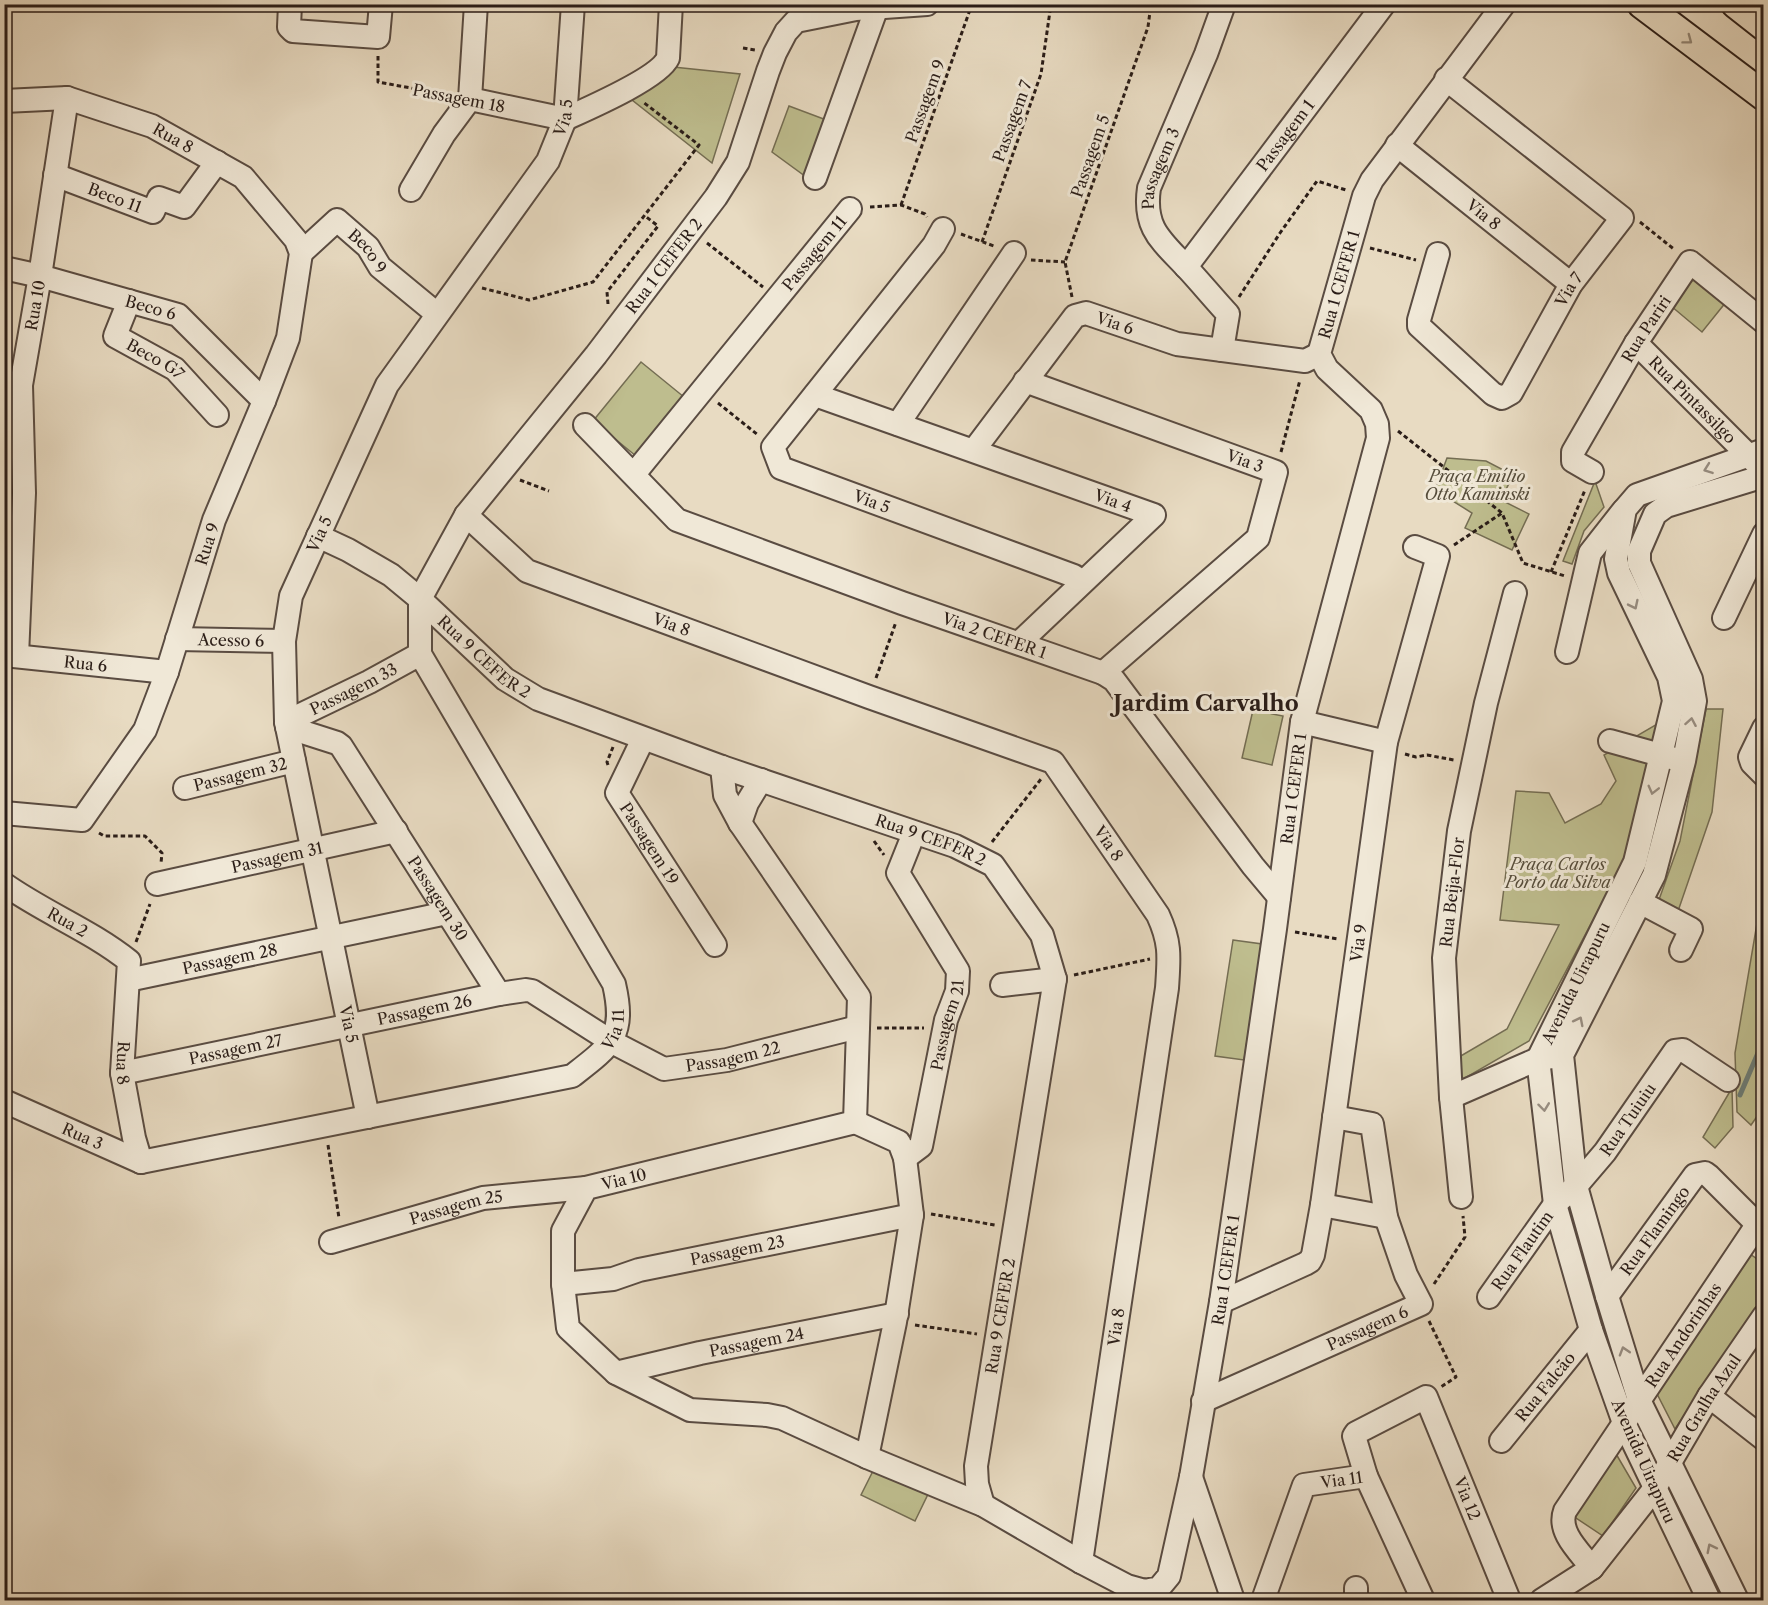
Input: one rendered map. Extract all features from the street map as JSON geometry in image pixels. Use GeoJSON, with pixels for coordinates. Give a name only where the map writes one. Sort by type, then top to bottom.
{"type":"FeatureCollection","features":[{"type":"Feature","properties":{"kind":"main road"},"geometry":{"type":"LineString","coordinates":[[1642,4],[1764,96]]}},
{"type":"Feature","properties":{"kind":"main road"},"geometry":{"type":"LineString","coordinates":[[1736,4],[1764,26]]}},
{"type":"Feature","properties":{"kind":"street"},"geometry":{"type":"LineString","coordinates":[[290,4],[289,27],[292,31],[378,46],[381,4]]}},
{"type":"Feature","properties":{"kind":"street"},"geometry":{"type":"LineString","coordinates":[[411,190],[444,134],[470,99],[476,4]]}},
{"type":"Feature","properties":{"kind":"street","name":"Via 5"},"geometry":{"type":"LineString","coordinates":[[368,1117],[286,724],[284,640],[291,596],[387,385],[548,161],[565,119],[573,4]]}},
{"type":"Feature","properties":{"kind":"street"},"geometry":{"type":"LineString","coordinates":[[565,119],[628,90],[667,62],[671,4]]}},
{"type":"Feature","properties":{"kind":"street","name":"Rua 1 CEFER 2"},"geometry":{"type":"LineString","coordinates":[[420,599],[466,515],[622,321],[716,197],[738,162],[775,53],[786,32],[792,13],[927,4]]}},
{"type":"Feature","properties":{"kind":"street","name":"Passagem 3"},"geometry":{"type":"LineString","coordinates":[[1224,4],[1206,54],[1149,188],[1147,205],[1151,224],[1159,240],[1228,314]]}},
{"type":"Feature","properties":{"kind":"street","name":"Passagem 1"},"geometry":{"type":"LineString","coordinates":[[1185,267],[1384,4]]}},
{"type":"Feature","properties":{"kind":"street","name":"Rua 1 CEFER 1"},"geometry":{"type":"LineString","coordinates":[[1081,1562],[1127,1586],[1145,1591],[1159,1588],[1170,1576],[1191,1477],[1221,1302],[1275,929],[1302,722],[1378,438],[1377,424],[1371,410],[1312,358],[1351,243],[1364,196],[1372,180],[1504,4]]}},
{"type":"Feature","properties":{"kind":"street"},"geometry":{"type":"LineString","coordinates":[[815,178],[863,7]]}},
{"type":"Feature","properties":{"kind":"street"},"geometry":{"type":"LineString","coordinates":[[1446,79],[1622,218]]}},
{"type":"Feature","properties":{"kind":"street","name":"Rua 8"},"geometry":{"type":"LineString","coordinates":[[4,102],[68,98],[152,126],[243,177],[296,240],[301,253]]}},
{"type":"Feature","properties":{"kind":"street","name":"Rua 10"},"geometry":{"type":"LineString","coordinates":[[11,656],[14,494],[21,385],[68,98]]}},
{"type":"Feature","properties":{"kind":"street","name":"Passagem 18"},"geometry":{"type":"LineString","coordinates":[[470,99],[565,119]]}},
{"type":"Feature","properties":{"kind":"street","name":"Via 8"},"geometry":{"type":"LineString","coordinates":[[1397,145],[1571,284]]}},
{"type":"Feature","properties":{"kind":"street","name":"Beco 11"},"geometry":{"type":"LineString","coordinates":[[55,175],[153,212],[159,198],[184,207],[217,162]]}},
{"type":"Feature","properties":{"kind":"street","name":"Passagem 11"},"geometry":{"type":"LineString","coordinates":[[634,474],[850,209]]}},
{"type":"Feature","properties":{"kind":"street","name":"Via 7"},"geometry":{"type":"LineString","coordinates":[[1437,259],[1419,326],[1493,394],[1502,398],[1510,393],[1571,284],[1622,218]]}},
{"type":"Feature","properties":{"kind":"street","name":"Beco 9"},"geometry":{"type":"LineString","coordinates":[[301,253],[337,220],[369,247],[380,267],[437,314]]}},
{"type":"Feature","properties":{"kind":"street"},"geometry":{"type":"LineString","coordinates":[[773,447],[934,245],[943,229]]}},
{"type":"Feature","properties":{"kind":"street","name":"Rua 9"},"geometry":{"type":"LineString","coordinates":[[4,813],[82,820],[145,730],[167,672],[214,520],[288,338],[301,253]]}},
{"type":"Feature","properties":{"kind":"street"},"geometry":{"type":"LineString","coordinates":[[898,424],[1014,253]]}},
{"type":"Feature","properties":{"kind":"street"},"geometry":{"type":"LineString","coordinates":[[1690,262],[1764,322]]}},
{"type":"Feature","properties":{"kind":"street","name":"Rua Pariri"},"geometry":{"type":"LineString","coordinates":[[1592,472],[1573,461],[1573,452],[1636,343],[1690,262]]}},
{"type":"Feature","properties":{"kind":"street","name":"Beco 6"},"geometry":{"type":"LineString","coordinates":[[4,268],[178,315],[264,401]]}},
{"type":"Feature","properties":{"kind":"street","name":"Beco G7"},"geometry":{"type":"LineString","coordinates":[[129,301],[115,336],[175,369],[217,415]]}},
{"type":"Feature","properties":{"kind":"street","name":"Via 6"},"geometry":{"type":"LineString","coordinates":[[974,450],[1075,316],[1086,313],[1177,344],[1312,358]]}},
{"type":"Feature","properties":{"kind":"street"},"geometry":{"type":"LineString","coordinates":[[1222,350],[1228,314]]}},
{"type":"Feature","properties":{"kind":"street","name":"Rua Pintassilgo"},"geometry":{"type":"LineString","coordinates":[[1636,343],[1758,458]]}},
{"type":"Feature","properties":{"kind":"street","name":"Via 3"},"geometry":{"type":"LineString","coordinates":[[1025,381],[1276,472],[1258,538],[1103,673]]}},
{"type":"Feature","properties":{"kind":"street","name":"Via 4"},"geometry":{"type":"LineString","coordinates":[[815,395],[1154,515],[1019,643]]}},
{"type":"Feature","properties":{"kind":"street","name":"Via 2 CEFER 1"},"geometry":{"type":"LineString","coordinates":[[585,424],[677,520],[902,603],[1103,673],[1114,680],[1253,866],[1279,897]]}},
{"type":"Feature","properties":{"kind":"street","name":"Via 5"},"geometry":{"type":"LineString","coordinates":[[773,447],[781,468],[1074,576]]}},
{"type":"Feature","properties":{"kind":"street"},"geometry":{"type":"LineString","coordinates":[[1567,652],[1590,553],[1637,495],[1758,458]]}},
{"type":"Feature","properties":{"kind":"street"},"geometry":{"type":"LineString","coordinates":[[1625,509],[1655,514],[1666,506],[1764,476]]}},
{"type":"Feature","properties":{"kind":"street","name":"Avenida Uirapuru"},"geometry":{"type":"LineString","coordinates":[[1625,509],[1616,559],[1619,573],[1669,677],[1674,701],[1635,862],[1538,1059],[1556,1204],[1591,1330],[1624,1423],[1710,1600]]}},
{"type":"Feature","properties":{"kind":"street","name":"Avenida Uirapuru"},"geometry":{"type":"LineString","coordinates":[[1655,514],[1639,551],[1639,563],[1691,679],[1695,700],[1684,761],[1654,876],[1562,1055],[1576,1185],[1639,1400],[1737,1600]]}},
{"type":"Feature","properties":{"kind":"street","name":"Via 8"},"geometry":{"type":"LineString","coordinates":[[466,515],[526,571],[1053,762],[1158,915],[1167,935],[1169,955],[1167,988],[1081,1562]]}},
{"type":"Feature","properties":{"kind":"street"},"geometry":{"type":"LineString","coordinates":[[1724,618],[1764,534]]}},
{"type":"Feature","properties":{"kind":"street","name":"Rua 9 CEFER 2"},"geometry":{"type":"LineString","coordinates":[[318,536],[391,575],[420,599],[505,679],[538,699],[722,767],[955,846],[993,865],[1042,935],[1055,979],[976,1466],[977,1484],[983,1505]]}},
{"type":"Feature","properties":{"kind":"street"},"geometry":{"type":"LineString","coordinates":[[1415,547],[1438,556]]}},
{"type":"Feature","properties":{"kind":"street","name":"Via 9"},"geometry":{"type":"LineString","coordinates":[[1221,1302],[1310,1261],[1322,1204],[1386,746],[1438,556]]}},
{"type":"Feature","properties":{"kind":"street","name":"Rua Beija-Flor"},"geometry":{"type":"LineString","coordinates":[[1461,1197],[1451,1097],[1444,958],[1459,831],[1486,702],[1515,593]]}},
{"type":"Feature","properties":{"kind":"street"},"geometry":{"type":"LineString","coordinates":[[420,599],[420,654]]}},
{"type":"Feature","properties":{"kind":"street","name":"Acesso 6"},"geometry":{"type":"LineString","coordinates":[[177,639],[284,640]]}},
{"type":"Feature","properties":{"kind":"street","name":"Passagem 33"},"geometry":{"type":"LineString","coordinates":[[286,724],[420,654]]}},
{"type":"Feature","properties":{"kind":"street","name":"Via 11"},"geometry":{"type":"LineString","coordinates":[[151,1161],[572,1076],[612,1042],[620,1016],[614,984],[420,654]]}},
{"type":"Feature","properties":{"kind":"street","name":"Rua 6"},"geometry":{"type":"LineString","coordinates":[[11,656],[167,672]]}},
{"type":"Feature","properties":{"kind":"street"},"geometry":{"type":"LineString","coordinates":[[1302,722],[1386,746]]}},
{"type":"Feature","properties":{"kind":"street","name":"Passagem 30"},"geometry":{"type":"LineString","coordinates":[[286,724],[341,746],[499,994]]}},
{"type":"Feature","properties":{"kind":"street"},"geometry":{"type":"LineString","coordinates":[[1764,728],[1750,757],[1752,763],[1764,775]]}},
{"type":"Feature","properties":{"kind":"street","name":"Passagem 19"},"geometry":{"type":"LineString","coordinates":[[643,739],[617,793],[715,945]]}},
{"type":"Feature","properties":{"kind":"street"},"geometry":{"type":"LineString","coordinates":[[1610,741],[1684,761]]}},
{"type":"Feature","properties":{"kind":"street","name":"Passagem 32"},"geometry":{"type":"LineString","coordinates":[[185,788],[294,761]]}},
{"type":"Feature","properties":{"kind":"street"},"geometry":{"type":"LineString","coordinates":[[722,767],[725,795],[740,824],[859,997],[855,1122],[899,1142],[905,1158],[912,1215],[896,1318],[867,1457]]}},
{"type":"Feature","properties":{"kind":"street"},"geometry":{"type":"LineString","coordinates":[[740,824],[747,803],[761,780]]}},
{"type":"Feature","properties":{"kind":"street","name":"Passagem 31"},"geometry":{"type":"LineString","coordinates":[[158,884],[396,831]]}},
{"type":"Feature","properties":{"kind":"street","name":"Passagem 21"},"geometry":{"type":"LineString","coordinates":[[905,1158],[921,1146],[946,1020],[957,991],[958,971],[898,873],[914,833]]}},
{"type":"Feature","properties":{"kind":"street","name":"Rua 2"},"geometry":{"type":"LineString","coordinates":[[4,884],[23,897],[107,943],[129,971]]}},
{"type":"Feature","properties":{"kind":"street"},"geometry":{"type":"LineString","coordinates":[[1640,902],[1691,929],[1681,950]]}},
{"type":"Feature","properties":{"kind":"street","name":"Passagem 28"},"geometry":{"type":"LineString","coordinates":[[129,971],[331,939],[447,913]]}},
{"type":"Feature","properties":{"kind":"street","name":"Rua 8"},"geometry":{"type":"LineString","coordinates":[[129,971],[122,1073],[134,1138],[151,1161]]}},
{"type":"Feature","properties":{"kind":"street"},"geometry":{"type":"LineString","coordinates":[[1002,985],[1055,979]]}},
{"type":"Feature","properties":{"kind":"street"},"geometry":{"type":"LineString","coordinates":[[499,994],[526,990],[532,992],[612,1042]]}},
{"type":"Feature","properties":{"kind":"street","name":"Passagem 26"},"geometry":{"type":"LineString","coordinates":[[349,1025],[499,994]]}},
{"type":"Feature","properties":{"kind":"street","name":"Passagem 27"},"geometry":{"type":"LineString","coordinates":[[122,1073],[349,1025]]}},
{"type":"Feature","properties":{"kind":"street","name":"Passagem 22"},"geometry":{"type":"LineString","coordinates":[[612,1042],[664,1069],[727,1060],[858,1027]]}},
{"type":"Feature","properties":{"kind":"street","name":"Rua Tuiuiu"},"geometry":{"type":"LineString","coordinates":[[1556,1204],[1605,1152],[1677,1049],[1683,1050],[1728,1080]]}},
{"type":"Feature","properties":{"kind":"street"},"geometry":{"type":"LineString","coordinates":[[1451,1097],[1538,1059],[1562,1055]]}},
{"type":"Feature","properties":{"kind":"street","name":"Rua 3"},"geometry":{"type":"LineString","coordinates":[[4,1101],[151,1161]]}},
{"type":"Feature","properties":{"kind":"street"},"geometry":{"type":"LineString","coordinates":[[1334,1117],[1372,1124],[1386,1217],[1406,1275],[1421,1304]]}},
{"type":"Feature","properties":{"kind":"street","name":"Via 10"},"geometry":{"type":"LineString","coordinates":[[855,1122],[586,1188],[563,1231],[563,1284],[568,1328],[616,1373],[690,1410],[782,1418],[867,1457],[983,1505]]}},
{"type":"Feature","properties":{"kind":"street","name":"Rua Flamingo"},"geometry":{"type":"LineString","coordinates":[[1607,1296],[1695,1175],[1705,1173],[1709,1176],[1760,1228]]}},
{"type":"Feature","properties":{"kind":"street","name":"Passagem 25"},"geometry":{"type":"LineString","coordinates":[[337,1240],[483,1198],[586,1188]]}},
{"type":"Feature","properties":{"kind":"street"},"geometry":{"type":"LineString","coordinates":[[1322,1204],[1386,1217]]}},
{"type":"Feature","properties":{"kind":"street","name":"Rua Flautim"},"geometry":{"type":"LineString","coordinates":[[1489,1297],[1556,1204]]}},
{"type":"Feature","properties":{"kind":"street","name":"Passagem 23"},"geometry":{"type":"LineString","coordinates":[[563,1284],[613,1279],[651,1268],[912,1215]]}},
{"type":"Feature","properties":{"kind":"street","name":"Rua Andorinhas"},"geometry":{"type":"LineString","coordinates":[[1592,1568],[1567,1536],[1562,1518],[1639,1400],[1760,1228]]}},
{"type":"Feature","properties":{"kind":"street","name":"Passagem 6"},"geometry":{"type":"LineString","coordinates":[[1203,1401],[1421,1304]]}},
{"type":"Feature","properties":{"kind":"street","name":"Passagem 24"},"geometry":{"type":"LineString","coordinates":[[616,1373],[700,1353],[896,1318]]}},
{"type":"Feature","properties":{"kind":"street","name":"Rua Gralha Azul"},"geometry":{"type":"LineString","coordinates":[[1542,1600],[1592,1568],[1655,1488],[1710,1396],[1762,1321]]}},
{"type":"Feature","properties":{"kind":"street","name":"Rua Falcão"},"geometry":{"type":"LineString","coordinates":[[1501,1441],[1591,1330]]}},
{"type":"Feature","properties":{"kind":"street"},"geometry":{"type":"LineString","coordinates":[[1710,1396],[1764,1439]]}},
{"type":"Feature","properties":{"kind":"street"},"geometry":{"type":"LineString","coordinates":[[1366,1476],[1354,1436],[1356,1433],[1426,1397]]}},
{"type":"Feature","properties":{"kind":"street","name":"Via 12"},"geometry":{"type":"LineString","coordinates":[[1426,1397],[1509,1600]]}},
{"type":"Feature","properties":{"kind":"street","name":"Via 11"},"geometry":{"type":"LineString","coordinates":[[1263,1600],[1304,1485],[1366,1476],[1423,1600]]}},
{"type":"Feature","properties":{"kind":"street"},"geometry":{"type":"LineString","coordinates":[[1191,1477],[1233,1600]]}},
{"type":"Feature","properties":{"kind":"street"},"geometry":{"type":"LineString","coordinates":[[983,1505],[1081,1562]]}},
{"type":"Feature","properties":{"kind":"path","name":"Passagem 9"},"geometry":{"type":"LineString","coordinates":[[901,205],[972,4]]}},
{"type":"Feature","properties":{"kind":"path","name":"Passagem 7"},"geometry":{"type":"LineString","coordinates":[[982,242],[1041,74],[1051,4]]}},
{"type":"Feature","properties":{"kind":"path","name":"Passagem 5"},"geometry":{"type":"LineString","coordinates":[[1075,316],[1065,262],[1148,27],[1151,4]]}},
{"type":"Feature","properties":{"kind":"path","name":"Passagem 18"},"geometry":{"type":"LineString","coordinates":[[378,46],[378,82],[470,99]]}},
{"type":"Feature","properties":{"kind":"path"},"geometry":{"type":"LineString","coordinates":[[460,282],[529,300],[593,282],[699,145],[628,90]]}},
{"type":"Feature","properties":{"kind":"path"},"geometry":{"type":"LineString","coordinates":[[1228,314],[1280,233],[1317,181],[1364,196]]}},
{"type":"Feature","properties":{"kind":"path"},"geometry":{"type":"LineString","coordinates":[[622,321],[609,310],[607,292],[658,226],[645,216]]}},
{"type":"Feature","properties":{"kind":"path"},"geometry":{"type":"LineString","coordinates":[[1622,218],[1637,219],[1690,262]]}},
{"type":"Feature","properties":{"kind":"path"},"geometry":{"type":"LineString","coordinates":[[691,231],[777,298]]}},
{"type":"Feature","properties":{"kind":"path"},"geometry":{"type":"LineString","coordinates":[[1351,243],[1437,259]]}},
{"type":"Feature","properties":{"kind":"path"},"geometry":{"type":"LineString","coordinates":[[1276,472],[1312,358]]}},
{"type":"Feature","properties":{"kind":"path"},"geometry":{"type":"LineString","coordinates":[[702,391],[773,447]]}},
{"type":"Feature","properties":{"kind":"path"},"geometry":{"type":"LineString","coordinates":[[1371,410],[1502,513],[1522,563],[1584,581]]}},
{"type":"Feature","properties":{"kind":"path"},"geometry":{"type":"LineString","coordinates":[[1551,572],[1592,472]]}},
{"type":"Feature","properties":{"kind":"path"},"geometry":{"type":"LineString","coordinates":[[515,475],[520,480],[549,491]]}},
{"type":"Feature","properties":{"kind":"path"},"geometry":{"type":"LineString","coordinates":[[1438,556],[1502,513]]}},
{"type":"Feature","properties":{"kind":"path"},"geometry":{"type":"LineString","coordinates":[[869,697],[902,603]]}},
{"type":"Feature","properties":{"kind":"path"},"geometry":{"type":"LineString","coordinates":[[1386,746],[1416,757],[1427,755],[1473,764]]}},
{"type":"Feature","properties":{"kind":"path"},"geometry":{"type":"LineString","coordinates":[[979,858],[1053,762]]}},
{"type":"Feature","properties":{"kind":"path"},"geometry":{"type":"LineString","coordinates":[[1275,929],[1358,943]]}},
{"type":"Feature","properties":{"kind":"path"},"geometry":{"type":"LineString","coordinates":[[1055,979],[1169,955]]}},
{"type":"Feature","properties":{"kind":"path"},"geometry":{"type":"LineString","coordinates":[[324,1126],[333,1169],[331,1172],[337,1240]]}},
{"type":"Feature","properties":{"kind":"path","name":"Passagem 6"},"geometry":{"type":"LineString","coordinates":[[1421,1304],[1465,1237],[1461,1197]]}},
{"type":"Feature","properties":{"kind":"path"},"geometry":{"type":"LineString","coordinates":[[912,1215],[923,1213],[1014,1228]]}},
{"type":"Feature","properties":{"kind":"path"},"geometry":{"type":"LineString","coordinates":[[1421,1304],[1456,1377],[1426,1397]]}},
{"type":"Feature","properties":{"kind":"path"},"geometry":{"type":"LineString","coordinates":[[896,1318],[997,1337]]}},
{"type":"Feature","properties":{"kind":"green space"},"geometry":{"type":"Polygon","coordinates":[[[673,67],[740,74],[712,163],[627,96],[673,67]]]}},
{"type":"Feature","properties":{"kind":"green space"},"geometry":{"type":"Polygon","coordinates":[[[789,106],[829,121],[809,179],[772,152],[789,106]]]}},
{"type":"Feature","properties":{"kind":"green space"},"geometry":{"type":"Polygon","coordinates":[[[1695,277],[1726,302],[1702,332],[1671,306],[1695,277]]]}},
{"type":"Feature","properties":{"kind":"green space"},"geometry":{"type":"Polygon","coordinates":[[[641,362],[684,397],[636,456],[593,421],[641,362]]]}},
{"type":"Feature","properties":{"kind":"green space","name":"Praça Emílio Otto Kaminski"},"geometry":{"type":"Polygon","coordinates":[[[1447,458],[1486,461],[1513,475],[1501,500],[1529,514],[1512,550],[1465,528],[1472,513],[1435,490],[1447,458]]]}},
{"type":"Feature","properties":{"kind":"green space"},"geometry":{"type":"Polygon","coordinates":[[[1595,481],[1604,507],[1584,531],[1572,564],[1563,561],[1595,481]]]}},
{"type":"Feature","properties":{"kind":"green space"},"geometry":{"type":"Polygon","coordinates":[[[1706,709],[1723,709],[1712,812],[1676,917],[1656,908],[1680,841],[1706,709]]]}},
{"type":"Feature","properties":{"kind":"green space"},"geometry":{"type":"Polygon","coordinates":[[[1253,710],[1283,716],[1272,765],[1242,758],[1253,710]]]}},
{"type":"Feature","properties":{"kind":"green space","name":"Praça Carlos Porto da Silva"},"geometry":{"type":"Polygon","coordinates":[[[1664,720],[1622,865],[1529,1041],[1460,1081],[1459,1057],[1507,1029],[1559,925],[1500,920],[1516,791],[1549,793],[1565,823],[1601,804],[1616,781],[1604,755],[1664,720]]]}},
{"type":"Feature","properties":{"kind":"green space"},"geometry":{"type":"Polygon","coordinates":[[[1763,888],[1763,1108],[1751,1125],[1737,1112],[1735,1053],[1763,888]]]}},
{"type":"Feature","properties":{"kind":"green space"},"geometry":{"type":"Polygon","coordinates":[[[1233,940],[1262,944],[1244,1060],[1215,1056],[1233,940]]]}},
{"type":"Feature","properties":{"kind":"green space"},"geometry":{"type":"Polygon","coordinates":[[[1732,1088],[1733,1127],[1715,1148],[1703,1137],[1732,1088]]]}},
{"type":"Feature","properties":{"kind":"green space"},"geometry":{"type":"Polygon","coordinates":[[[1744,1250],[1763,1263],[1763,1297],[1675,1429],[1653,1386],[1744,1250]]]}},
{"type":"Feature","properties":{"kind":"green space"},"geometry":{"type":"Polygon","coordinates":[[[1612,1447],[1636,1488],[1603,1536],[1570,1514],[1612,1447]]]}},
{"type":"Feature","properties":{"kind":"green space"},"geometry":{"type":"Polygon","coordinates":[[[877,1463],[931,1488],[915,1521],[861,1495],[877,1463]]]}},
{"type":"Feature","properties":{"kind":"waterway"},"geometry":{"type":"LineString","coordinates":[[1740,1095],[1764,1039]]}},
{"type":"Feature","properties":{"kind":"district","name":"Jardim Carvalho"},"geometry":{"type":"Point","coordinates":[1206,703]}}]}
